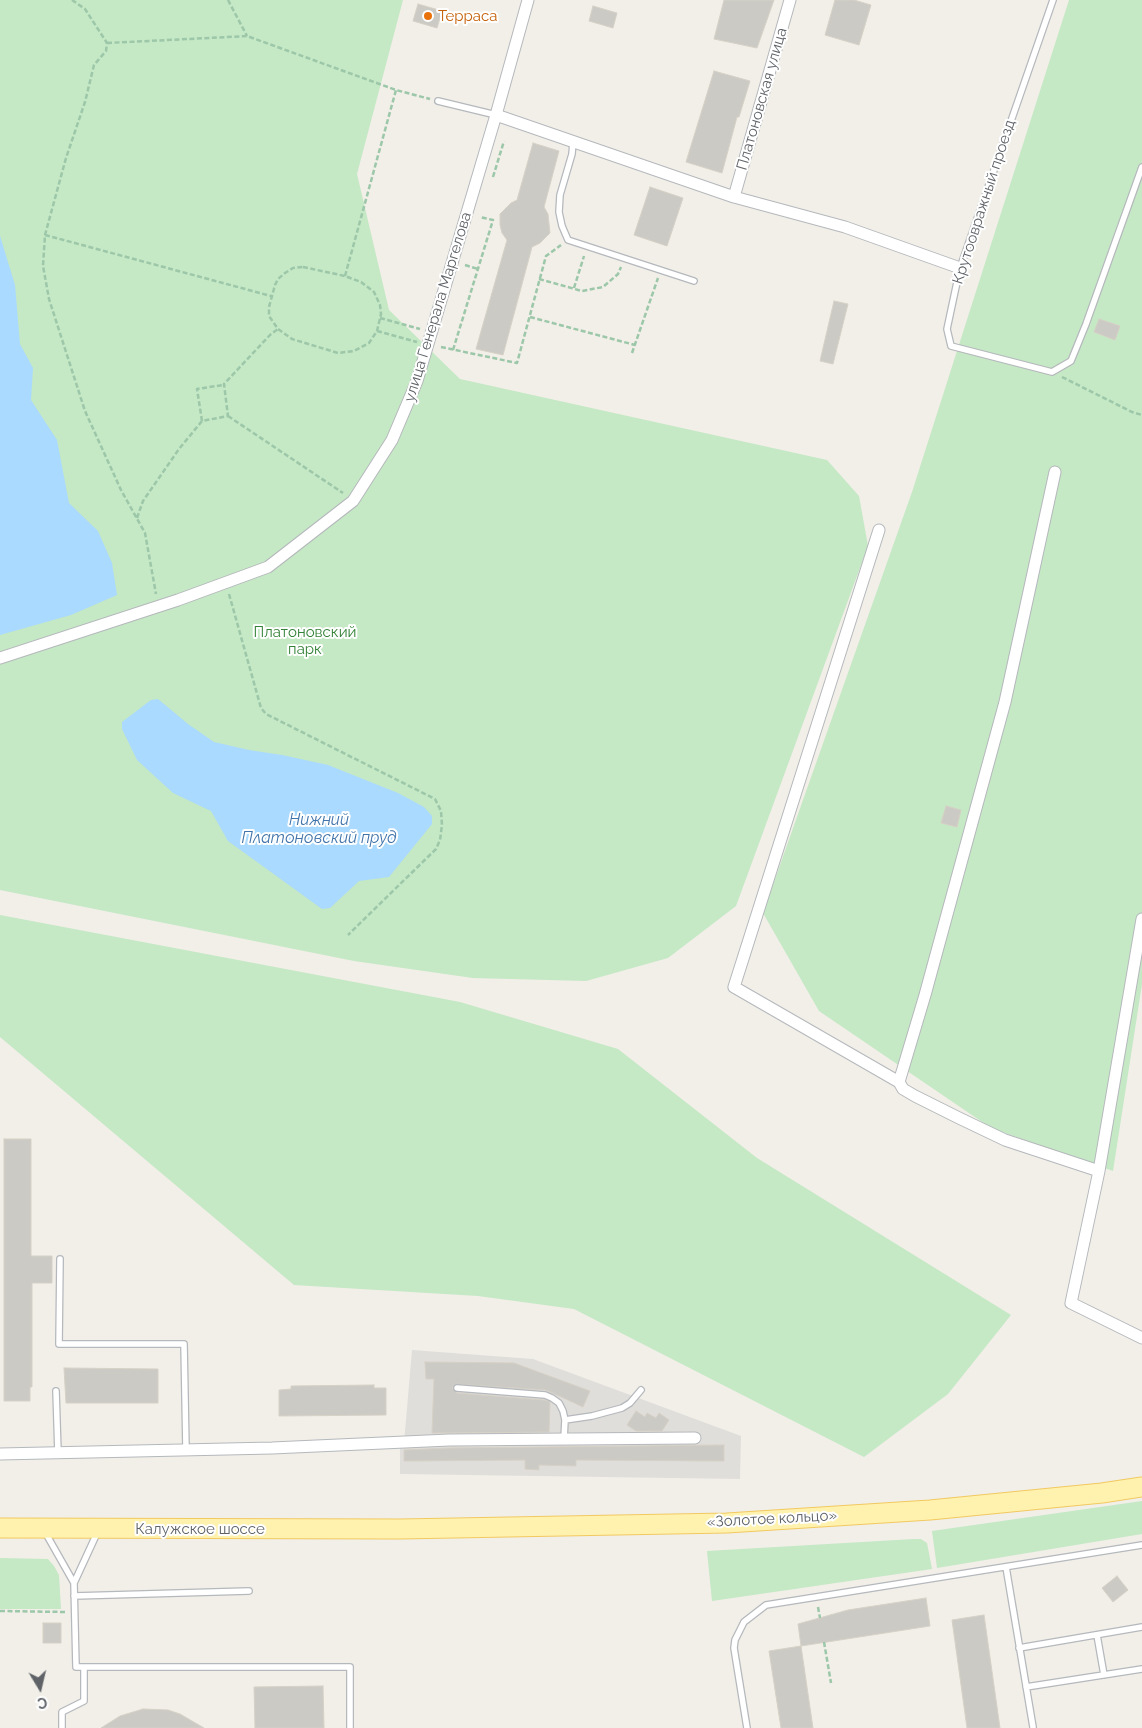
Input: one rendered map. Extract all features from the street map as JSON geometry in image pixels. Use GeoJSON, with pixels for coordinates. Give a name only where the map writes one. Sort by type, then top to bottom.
{"type":"FeatureCollection","features":[{"type":"Feature","properties":{"kind":"main road","name":"«Золотое кольцо»"},"geometry":{"type":"LineString","coordinates":[[400,1529],[727,1523],[930,1510],[1102,1493],[1142,1487]]}},
{"type":"Feature","properties":{"kind":"main road","name":"Калужское шоссе"},"geometry":{"type":"LineString","coordinates":[[0,1528],[400,1529]]}},
{"type":"Feature","properties":{"kind":"street","name":"улица Генерала Маргелова"},"geometry":{"type":"LineString","coordinates":[[0,658],[178,600],[268,567],[353,501],[392,440],[417,382],[528,0]]}},
{"type":"Feature","properties":{"kind":"street","name":"Платоновская улица"},"geometry":{"type":"LineString","coordinates":[[734,197],[790,0]]}},
{"type":"Feature","properties":{"kind":"street"},"geometry":{"type":"LineString","coordinates":[[496,115],[734,197],[845,227],[960,268]]}},
{"type":"Feature","properties":{"kind":"street"},"geometry":{"type":"LineString","coordinates":[[899,1082],[925,995],[1005,702],[1055,472]]}},
{"type":"Feature","properties":{"kind":"street"},"geometry":{"type":"LineString","coordinates":[[879,530],[734,988],[899,1082],[903,1089],[915,1096],[1005,1140],[1099,1171]]}},
{"type":"Feature","properties":{"kind":"street"},"geometry":{"type":"LineString","coordinates":[[1142,919],[1099,1171],[1071,1303],[1142,1338]]}},
{"type":"Feature","properties":{"kind":"street"},"geometry":{"type":"LineString","coordinates":[[0,1454],[272,1448],[449,1440],[696,1438]]}},
{"type":"Feature","properties":{"kind":"lane","name":"Крутоовражный проезд"},"geometry":{"type":"LineString","coordinates":[[1052,372],[951,346],[948,329],[960,268],[1053,0]]}},
{"type":"Feature","properties":{"kind":"lane"},"geometry":{"type":"LineString","coordinates":[[438,102],[496,115]]}},
{"type":"Feature","properties":{"kind":"lane"},"geometry":{"type":"LineString","coordinates":[[573,142],[572,154],[560,195],[559,212],[568,240],[694,281]]}},
{"type":"Feature","properties":{"kind":"lane"},"geometry":{"type":"LineString","coordinates":[[1052,372],[1071,361],[1142,167]]}},
{"type":"Feature","properties":{"kind":"lane"},"geometry":{"type":"LineString","coordinates":[[60,1259],[59,1344],[184,1344],[186,1449]]}},
{"type":"Feature","properties":{"kind":"lane"},"geometry":{"type":"LineString","coordinates":[[457,1388],[545,1395],[559,1403],[565,1420],[564,1439]]}},
{"type":"Feature","properties":{"kind":"lane"},"geometry":{"type":"LineString","coordinates":[[565,1420],[592,1416],[622,1408],[630,1403],[641,1390]]}},
{"type":"Feature","properties":{"kind":"lane"},"geometry":{"type":"LineString","coordinates":[[56,1391],[58,1453]]}},
{"type":"Feature","properties":{"kind":"lane"},"geometry":{"type":"LineString","coordinates":[[43,1528],[74,1584]]}},
{"type":"Feature","properties":{"kind":"lane"},"geometry":{"type":"LineString","coordinates":[[99,1528],[74,1584],[76,1667],[350,1667],[350,1728]]}},
{"type":"Feature","properties":{"kind":"lane"},"geometry":{"type":"LineString","coordinates":[[746,1728],[734,1648],[735,1640],[744,1622],[766,1605],[1142,1545]]}},
{"type":"Feature","properties":{"kind":"lane"},"geometry":{"type":"LineString","coordinates":[[1006,1568],[1032,1727]]}},
{"type":"Feature","properties":{"kind":"lane"},"geometry":{"type":"LineString","coordinates":[[74,1596],[249,1591]]}},
{"type":"Feature","properties":{"kind":"lane"},"geometry":{"type":"LineString","coordinates":[[1019,1648],[1142,1628]]}},
{"type":"Feature","properties":{"kind":"lane"},"geometry":{"type":"LineString","coordinates":[[1097,1635],[1104,1675]]}},
{"type":"Feature","properties":{"kind":"lane"},"geometry":{"type":"LineString","coordinates":[[62,1728],[62,1712],[84,1702],[84,1667]]}},
{"type":"Feature","properties":{"kind":"lane"},"geometry":{"type":"LineString","coordinates":[[1026,1687],[1142,1669]]}},
{"type":"Feature","properties":{"kind":"path"},"geometry":{"type":"LineString","coordinates":[[72,0],[85,9],[107,43],[106,51],[94,65],[45,235],[43,266],[49,299],[85,411],[99,444],[145,533],[156,597]]}},
{"type":"Feature","properties":{"kind":"path"},"geometry":{"type":"LineString","coordinates":[[228,0],[247,36]]}},
{"type":"Feature","properties":{"kind":"path"},"geometry":{"type":"LineString","coordinates":[[107,43],[247,36],[396,90],[438,102]]}},
{"type":"Feature","properties":{"kind":"path"},"geometry":{"type":"LineString","coordinates":[[345,276],[396,90]]}},
{"type":"Feature","properties":{"kind":"path"},"geometry":{"type":"LineString","coordinates":[[492,179],[504,141]]}},
{"type":"Feature","properties":{"kind":"path"},"geometry":{"type":"LineString","coordinates":[[453,350],[493,220],[480,217],[478,225]]}},
{"type":"Feature","properties":{"kind":"path"},"geometry":{"type":"LineString","coordinates":[[45,235],[271,296]]}},
{"type":"Feature","properties":{"kind":"path"},"geometry":{"type":"LineString","coordinates":[[438,347],[517,363],[546,256],[568,240]]}},
{"type":"Feature","properties":{"kind":"path"},"geometry":{"type":"LineString","coordinates":[[574,288],[587,246]]}},
{"type":"Feature","properties":{"kind":"path"},"geometry":{"type":"LineString","coordinates":[[467,257],[465,265],[478,269]]}},
{"type":"Feature","properties":{"kind":"path"},"geometry":{"type":"LineString","coordinates":[[539,279],[582,291],[603,287],[618,274],[624,258]]}},
{"type":"Feature","properties":{"kind":"path"},"geometry":{"type":"LineString","coordinates":[[293,268],[315,268],[345,276],[361,282],[374,292],[380,305],[380,318],[377,330],[369,343],[354,351],[344,353],[292,339],[278,329],[269,316],[271,296],[278,279],[293,268]]}},
{"type":"Feature","properties":{"kind":"path"},"geometry":{"type":"LineString","coordinates":[[632,353],[661,270]]}},
{"type":"Feature","properties":{"kind":"path"},"geometry":{"type":"LineString","coordinates":[[529,317],[634,345]]}},
{"type":"Feature","properties":{"kind":"path"},"geometry":{"type":"LineString","coordinates":[[380,318],[423,330]]}},
{"type":"Feature","properties":{"kind":"path"},"geometry":{"type":"LineString","coordinates":[[202,421],[198,389],[224,384],[270,335],[278,329]]}},
{"type":"Feature","properties":{"kind":"path"},"geometry":{"type":"LineString","coordinates":[[377,330],[419,343]]}},
{"type":"Feature","properties":{"kind":"path"},"geometry":{"type":"LineString","coordinates":[[1052,372],[1132,412],[1142,414]]}},
{"type":"Feature","properties":{"kind":"path"},"geometry":{"type":"LineString","coordinates":[[224,384],[228,416]]}},
{"type":"Feature","properties":{"kind":"path"},"geometry":{"type":"LineString","coordinates":[[137,518],[142,501],[179,449],[202,421],[228,416],[345,494]]}},
{"type":"Feature","properties":{"kind":"path"},"geometry":{"type":"LineString","coordinates":[[225,583],[261,708],[266,714],[435,799],[441,811],[442,826],[440,840],[436,849],[348,935]]}},
{"type":"Feature","properties":{"kind":"path"},"geometry":{"type":"LineString","coordinates":[[0,1611],[75,1612]]}},
{"type":"Feature","properties":{"kind":"path"},"geometry":{"type":"LineString","coordinates":[[824,1642],[831,1683]]}},
{"type":"Feature","properties":{"kind":"shaded area"},"geometry":{"type":"Polygon","coordinates":[[[412,1350],[533,1359],[741,1436],[740,1479],[400,1474],[400,1444],[404,1443],[412,1350]]]}},
{"type":"Feature","properties":{"kind":"green space","name":"Платоновский парк"},"geometry":{"type":"Polygon","coordinates":[[[0,0],[403,0],[357,174],[389,310],[460,379],[827,460],[859,496],[868,546],[736,906],[668,958],[586,981],[473,978],[354,961],[0,890],[0,0]]]}},
{"type":"Feature","properties":{"kind":"green space"},"geometry":{"type":"Polygon","coordinates":[[[1069,0],[1142,0],[1142,984],[1113,1171],[991,1128],[819,1011],[763,913],[912,492],[1069,0]]]}},
{"type":"Feature","properties":{"kind":"green space"},"geometry":{"type":"Polygon","coordinates":[[[0,915],[460,1002],[618,1049],[757,1158],[1011,1315],[948,1394],[864,1457],[574,1309],[478,1296],[294,1285],[0,1037],[0,915]]]}},
{"type":"Feature","properties":{"kind":"green space"},"geometry":{"type":"Polygon","coordinates":[[[1142,1501],[1142,1534],[937,1568],[932,1531],[1142,1501]]]}},
{"type":"Feature","properties":{"kind":"green space"},"geometry":{"type":"Polygon","coordinates":[[[921,1539],[927,1543],[932,1569],[712,1601],[707,1551],[921,1539]]]}},
{"type":"Feature","properties":{"kind":"green space"},"geometry":{"type":"Polygon","coordinates":[[[0,1558],[48,1559],[59,1575],[61,1609],[0,1609],[0,1558]]]}},
{"type":"Feature","properties":{"kind":"water"},"geometry":{"type":"Polygon","coordinates":[[[0,236],[15,285],[20,344],[33,368],[31,400],[57,440],[69,503],[98,531],[112,563],[117,595],[71,615],[0,635],[0,236]]]}},
{"type":"Feature","properties":{"kind":"water","name":"Нижний Платоновский пруд"},"geometry":{"type":"Polygon","coordinates":[[[158,699],[188,724],[214,742],[328,765],[398,793],[424,807],[432,816],[432,824],[389,877],[359,881],[330,908],[322,909],[228,841],[211,811],[173,793],[137,760],[122,729],[122,722],[151,700],[158,699]]]}},
{"type":"Feature","properties":{"kind":"building"},"geometry":{"type":"Polygon","coordinates":[[[724,0],[774,0],[757,48],[714,39],[724,0]]]}},
{"type":"Feature","properties":{"kind":"building"},"geometry":{"type":"Polygon","coordinates":[[[835,0],[854,0],[871,5],[859,45],[825,35],[835,0]]]}},
{"type":"Feature","properties":{"kind":"building","name":"Терраса"},"geometry":{"type":"Polygon","coordinates":[[[418,4],[442,11],[437,28],[413,21],[418,4]]]}},
{"type":"Feature","properties":{"kind":"building"},"geometry":{"type":"Polygon","coordinates":[[[593,6],[617,13],[613,28],[589,21],[593,6]]]}},
{"type":"Feature","properties":{"kind":"building"},"geometry":{"type":"Polygon","coordinates":[[[714,71],[750,81],[739,117],[737,117],[722,173],[686,162],[714,71]]]}},
{"type":"Feature","properties":{"kind":"building"},"geometry":{"type":"Polygon","coordinates":[[[533,143],[559,151],[544,207],[548,214],[550,233],[540,243],[532,247],[503,355],[476,349],[507,240],[502,233],[500,214],[517,200],[533,143]]]}},
{"type":"Feature","properties":{"kind":"building"},"geometry":{"type":"Polygon","coordinates":[[[650,187],[683,198],[667,246],[634,235],[650,187]]]}},
{"type":"Feature","properties":{"kind":"building"},"geometry":{"type":"Polygon","coordinates":[[[834,301],[848,304],[833,364],[820,361],[834,301]]]}},
{"type":"Feature","properties":{"kind":"building"},"geometry":{"type":"Polygon","coordinates":[[[1099,319],[1120,326],[1115,340],[1094,332],[1099,319]]]}},
{"type":"Feature","properties":{"kind":"building"},"geometry":{"type":"Polygon","coordinates":[[[946,806],[961,810],[957,827],[941,823],[946,806]]]}},
{"type":"Feature","properties":{"kind":"building"},"geometry":{"type":"Polygon","coordinates":[[[4,1139],[31,1139],[31,1256],[52,1256],[52,1283],[32,1283],[32,1387],[30,1387],[30,1401],[4,1401],[4,1139]]]}},
{"type":"Feature","properties":{"kind":"building"},"geometry":{"type":"Polygon","coordinates":[[[425,1362],[514,1363],[590,1391],[583,1407],[546,1390],[455,1384],[452,1388],[457,1393],[550,1402],[549,1432],[432,1433],[434,1379],[426,1379],[425,1362]]]}},
{"type":"Feature","properties":{"kind":"building"},"geometry":{"type":"Polygon","coordinates":[[[64,1368],[158,1369],[158,1403],[66,1403],[64,1368]]]}},
{"type":"Feature","properties":{"kind":"building"},"geometry":{"type":"Polygon","coordinates":[[[374,1385],[374,1388],[386,1388],[386,1415],[279,1416],[279,1390],[291,1389],[291,1386],[374,1385]]]}},
{"type":"Feature","properties":{"kind":"building"},"geometry":{"type":"Polygon","coordinates":[[[636,1411],[645,1417],[647,1413],[656,1418],[659,1413],[669,1420],[662,1431],[636,1431],[627,1425],[636,1411]]]}},
{"type":"Feature","properties":{"kind":"building"},"geometry":{"type":"Polygon","coordinates":[[[724,1445],[724,1461],[576,1460],[576,1466],[539,1465],[539,1470],[525,1469],[525,1460],[404,1461],[404,1450],[724,1445]]]}},
{"type":"Feature","properties":{"kind":"building"},"geometry":{"type":"Polygon","coordinates":[[[1117,1576],[1128,1590],[1113,1602],[1102,1588],[1117,1576]]]}},
{"type":"Feature","properties":{"kind":"building"},"geometry":{"type":"Polygon","coordinates":[[[926,1598],[930,1626],[801,1646],[798,1624],[848,1610],[926,1598]]]}},
{"type":"Feature","properties":{"kind":"building"},"geometry":{"type":"Polygon","coordinates":[[[984,1615],[1000,1728],[967,1728],[952,1620],[984,1615]]]}},
{"type":"Feature","properties":{"kind":"building"},"geometry":{"type":"Polygon","coordinates":[[[43,1623],[61,1623],[61,1643],[43,1643],[43,1623]]]}},
{"type":"Feature","properties":{"kind":"building"},"geometry":{"type":"Polygon","coordinates":[[[801,1646],[813,1728],[781,1728],[769,1651],[801,1646]]]}},
{"type":"Feature","properties":{"kind":"building"},"geometry":{"type":"Polygon","coordinates":[[[323,1686],[324,1728],[255,1728],[254,1687],[323,1686]]]}},
{"type":"Feature","properties":{"kind":"building"},"geometry":{"type":"Polygon","coordinates":[[[143,1709],[168,1710],[180,1714],[204,1728],[101,1728],[120,1716],[143,1709]]]}},
{"type":"Feature","properties":{"kind":"place","name":"Терраса"},"geometry":{"type":"Point","coordinates":[428,16]}}]}
